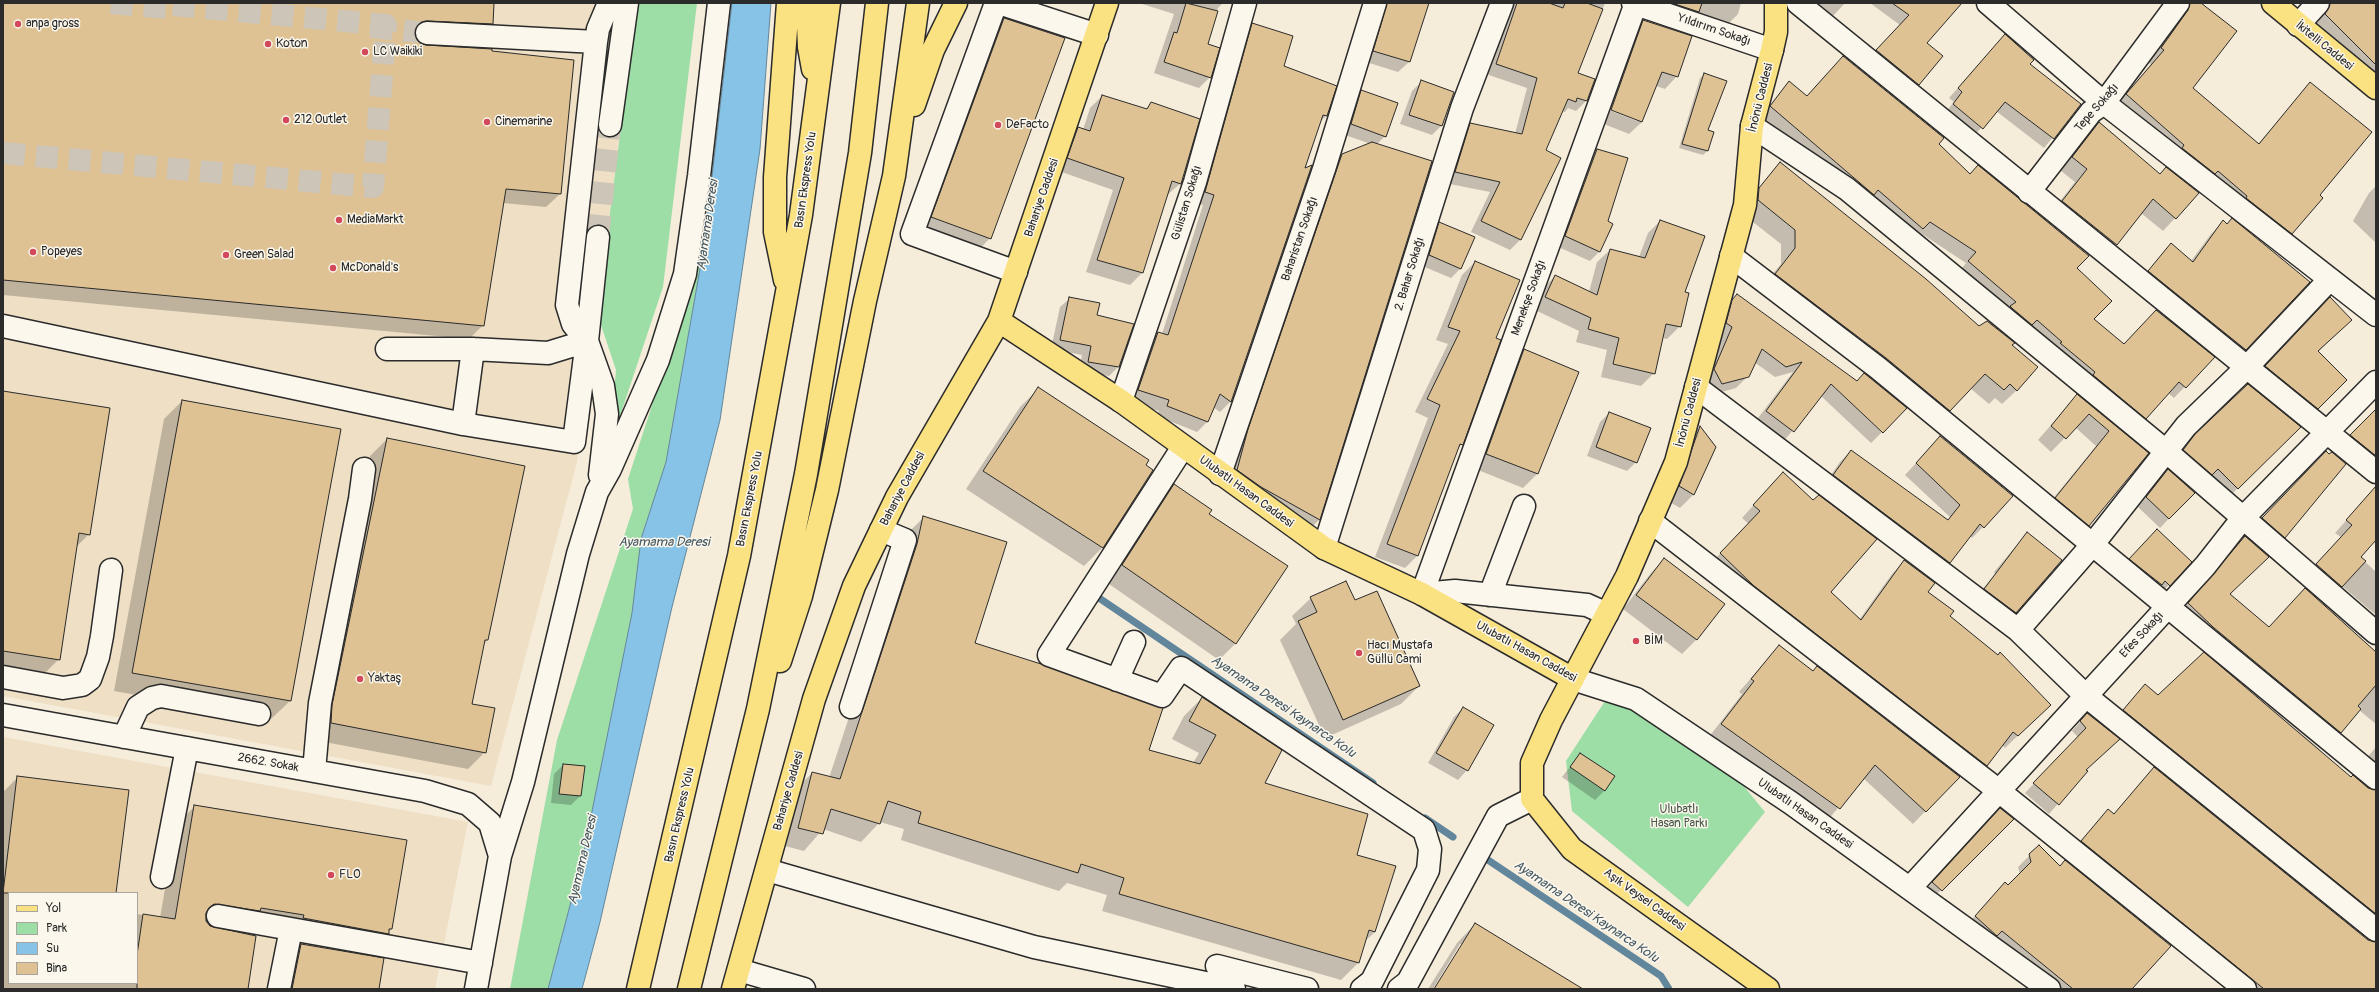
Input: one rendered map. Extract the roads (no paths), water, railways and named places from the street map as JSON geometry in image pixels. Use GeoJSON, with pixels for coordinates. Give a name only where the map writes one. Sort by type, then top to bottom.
{"type":"FeatureCollection","features":[{"type":"Feature","properties":{"kind":"main road"},"geometry":{"type":"LineString","coordinates":[[788,3],[775,185],[775,232],[788,293]]}},
{"type":"Feature","properties":{"kind":"main road"},"geometry":{"type":"LineString","coordinates":[[807,3],[809,46],[818,94]]}},
{"type":"Feature","properties":{"kind":"main road","name":"Basın Ekspress Yolu"},"geometry":{"type":"LineString","coordinates":[[638,989],[739,556],[788,293],[818,94],[829,3]]}},
{"type":"Feature","properties":{"kind":"main road"},"geometry":{"type":"LineString","coordinates":[[688,989],[758,709],[795,530],[830,340],[860,153],[877,3]]}},
{"type":"Feature","properties":{"kind":"main road"},"geometry":{"type":"LineString","coordinates":[[758,709],[783,655],[801,596],[827,490],[865,301],[899,148],[918,3]]}},
{"type":"Feature","properties":{"kind":"main road"},"geometry":{"type":"LineString","coordinates":[[899,148],[933,50],[956,3]]}},
{"type":"Feature","properties":{"kind":"main road","name":"Bahariye Caddesi"},"geometry":{"type":"LineString","coordinates":[[736,979],[814,699],[854,586],[897,497],[999,321],[1107,3]]}},
{"type":"Feature","properties":{"kind":"main road","name":"İnönü Caddesi"},"geometry":{"type":"LineString","coordinates":[[1532,799],[1532,763],[1550,720],[1627,576],[1676,462],[1745,205],[1752,126],[1772,50],[1776,3]]}},
{"type":"Feature","properties":{"kind":"main road","name":"İkitelli Caddesi"},"geometry":{"type":"LineString","coordinates":[[2273,3],[2376,88]]}},
{"type":"Feature","properties":{"kind":"main road","name":"Ulubatlı Hasan Caddesi"},"geometry":{"type":"LineString","coordinates":[[999,321],[1121,401],[1324,548],[1422,594],[1573,679]]}},
{"type":"Feature","properties":{"kind":"main road","name":"Aşık Veysel Caddesi"},"geometry":{"type":"LineString","coordinates":[[1532,799],[1572,848],[1768,989]]}},
{"type":"Feature","properties":{"kind":"street"},"geometry":{"type":"LineString","coordinates":[[476,989],[500,856],[523,782],[578,554],[597,492],[607,414],[603,386],[587,341],[573,324],[567,305],[596,42],[598,29],[609,3]]}},
{"type":"Feature","properties":{"kind":"street"},"geometry":{"type":"LineString","coordinates":[[610,125],[626,3]]}},
{"type":"Feature","properties":{"kind":"street"},"geometry":{"type":"LineString","coordinates":[[597,492],[610,468],[658,360],[685,274],[699,176],[719,3]]}},
{"type":"Feature","properties":{"kind":"street"},"geometry":{"type":"LineString","coordinates":[[996,3],[912,234],[1016,272]]}},
{"type":"Feature","properties":{"kind":"street"},"geometry":{"type":"LineString","coordinates":[[999,3],[1096,35]]}},
{"type":"Feature","properties":{"kind":"street","name":"Gülistan Sokağı"},"geometry":{"type":"LineString","coordinates":[[1121,401],[1194,182],[1245,3]]}},
{"type":"Feature","properties":{"kind":"street","name":"Baharistan Sokağı"},"geometry":{"type":"LineString","coordinates":[[1220,474],[1321,176],[1375,3]]}},
{"type":"Feature","properties":{"kind":"street","name":"2. Bahar Sokağı"},"geometry":{"type":"LineString","coordinates":[[1324,548],[1462,108],[1502,3]]}},
{"type":"Feature","properties":{"kind":"street","name":"Yıldırım Sokağı"},"geometry":{"type":"LineString","coordinates":[[1635,3],[1772,50]]}},
{"type":"Feature","properties":{"kind":"street","name":"Menekşe Sokağı"},"geometry":{"type":"LineString","coordinates":[[1422,594],[1635,3]]}},
{"type":"Feature","properties":{"kind":"street"},"geometry":{"type":"LineString","coordinates":[[1798,3],[2029,192],[2376,472]]}},
{"type":"Feature","properties":{"kind":"street"},"geometry":{"type":"LineString","coordinates":[[1988,3],[2104,103],[2376,315]]}},
{"type":"Feature","properties":{"kind":"street","name":"Tepe Sokağı"},"geometry":{"type":"LineString","coordinates":[[2029,192],[2092,112],[2104,103],[2178,3]]}},
{"type":"Feature","properties":{"kind":"street"},"geometry":{"type":"LineString","coordinates":[[2298,25],[2318,3]]}},
{"type":"Feature","properties":{"kind":"street"},"geometry":{"type":"LineString","coordinates":[[427,33],[596,42]]}},
{"type":"Feature","properties":{"kind":"street"},"geometry":{"type":"LineString","coordinates":[[1752,126],[1847,189],[2167,452],[2242,519],[2376,633]]}},
{"type":"Feature","properties":{"kind":"street"},"geometry":{"type":"LineString","coordinates":[[3,326],[463,424],[574,442],[587,341],[598,236]]}},
{"type":"Feature","properties":{"kind":"street"},"geometry":{"type":"LineString","coordinates":[[1731,256],[1878,368],[2376,778]]}},
{"type":"Feature","properties":{"kind":"street"},"geometry":{"type":"LineString","coordinates":[[2018,630],[2093,544],[2186,426],[2247,367],[2330,280]]}},
{"type":"Feature","properties":{"kind":"street"},"geometry":{"type":"LineString","coordinates":[[387,349],[473,349],[548,353],[587,341]]}},
{"type":"Feature","properties":{"kind":"street"},"geometry":{"type":"LineString","coordinates":[[463,424],[473,349]]}},
{"type":"Feature","properties":{"kind":"street","name":"Efes Sokağı"},"geometry":{"type":"LineString","coordinates":[[1910,888],[2168,607],[2220,549],[2242,519],[2376,382]]}},
{"type":"Feature","properties":{"kind":"street"},"geometry":{"type":"LineString","coordinates":[[1696,387],[2018,630],[2086,696],[2376,930]]}},
{"type":"Feature","properties":{"kind":"street"},"geometry":{"type":"LineString","coordinates":[[1183,447],[1048,655],[1162,696],[1181,668],[1424,830],[1430,849],[1428,870],[1372,981],[1362,989]]}},
{"type":"Feature","properties":{"kind":"street"},"geometry":{"type":"LineString","coordinates":[[314,771],[320,702],[360,499],[364,468]]}},
{"type":"Feature","properties":{"kind":"street"},"geometry":{"type":"LineString","coordinates":[[1490,595],[1524,506]]}},
{"type":"Feature","properties":{"kind":"street"},"geometry":{"type":"LineString","coordinates":[[1650,522],[1999,790],[2245,989]]}},
{"type":"Feature","properties":{"kind":"street"},"geometry":{"type":"LineString","coordinates":[[851,707],[905,540],[881,530]]}},
{"type":"Feature","properties":{"kind":"street"},"geometry":{"type":"LineString","coordinates":[[3,677],[63,688],[82,686],[90,679],[98,657],[111,570]]}},
{"type":"Feature","properties":{"kind":"street"},"geometry":{"type":"LineString","coordinates":[[1422,594],[1455,590],[1587,605],[1607,614]]}},
{"type":"Feature","properties":{"kind":"street"},"geometry":{"type":"LineString","coordinates":[[1117,680],[1134,642]]}},
{"type":"Feature","properties":{"kind":"street","name":"Ulubatlı Hasan Caddesi"},"geometry":{"type":"LineString","coordinates":[[1573,679],[1636,699],[1790,803],[2049,989]]}},
{"type":"Feature","properties":{"kind":"street"},"geometry":{"type":"LineString","coordinates":[[124,737],[138,707],[156,697],[259,714]]}},
{"type":"Feature","properties":{"kind":"street","name":"2662. Sokak"},"geometry":{"type":"LineString","coordinates":[[3,715],[425,791],[468,804],[490,823],[500,856]]}},
{"type":"Feature","properties":{"kind":"street"},"geometry":{"type":"LineString","coordinates":[[162,877],[186,748]]}},
{"type":"Feature","properties":{"kind":"street"},"geometry":{"type":"LineString","coordinates":[[1399,989],[1408,982],[1498,816],[1532,799]]}},
{"type":"Feature","properties":{"kind":"street"},"geometry":{"type":"LineString","coordinates":[[767,870],[1034,947],[1234,989]]}},
{"type":"Feature","properties":{"kind":"street"},"geometry":{"type":"LineString","coordinates":[[218,916],[481,963]]}},
{"type":"Feature","properties":{"kind":"street"},"geometry":{"type":"LineString","coordinates":[[279,989],[291,929]]}},
{"type":"Feature","properties":{"kind":"street"},"geometry":{"type":"LineString","coordinates":[[1217,966],[1307,989]]}},
{"type":"Feature","properties":{"kind":"street"},"geometry":{"type":"LineString","coordinates":[[736,979],[804,989]]}},
{"type":"Feature","properties":{"kind":"water","name":"Ayamama Deresi"},"geometry":{"type":"Polygon","coordinates":[[[732,3],[771,3],[760,149],[720,420],[672,607],[600,922],[582,989],[548,989],[583,856],[632,613],[641,539],[666,462],[704,246],[732,3]]]}},
{"type":"Feature","properties":{"kind":"waterway","name":"Ayamama Deresi Kaynarca Kolu"},"geometry":{"type":"LineString","coordinates":[[1099,598],[1373,783]]}},
{"type":"Feature","properties":{"kind":"waterway","name":"Ayamama Deresi Kaynarca Kolu"},"geometry":{"type":"LineString","coordinates":[[1425,818],[1453,837]]}},
{"type":"Feature","properties":{"kind":"waterway","name":"Ayamama Deresi Kaynarca Kolu"},"geometry":{"type":"LineString","coordinates":[[1485,858],[1661,976],[1669,989]]}},
{"type":"Feature","properties":{"kind":"tunnel"},"geometry":{"type":"LineString","coordinates":[[111,3],[167,8]]}},
{"type":"Feature","properties":{"kind":"tunnel"},"geometry":{"type":"LineString","coordinates":[[3,153],[373,187],[386,25],[152,3]]}},
{"type":"Feature","properties":{"kind":"tunnel"},"geometry":{"type":"LineString","coordinates":[[371,27],[427,33]]}},
{"type":"Feature","properties":{"kind":"tunnel"},"geometry":{"type":"LineString","coordinates":[[598,237],[610,125]]}},
{"type":"Feature","properties":{"kind":"place","name":"anpa gross"},"geometry":{"type":"Point","coordinates":[18,24]}},
{"type":"Feature","properties":{"kind":"place","name":"Koton"},"geometry":{"type":"Point","coordinates":[268,44]}},
{"type":"Feature","properties":{"kind":"place","name":"LC Waikiki"},"geometry":{"type":"Point","coordinates":[365,52]}},
{"type":"Feature","properties":{"kind":"place","name":"212 Outlet"},"geometry":{"type":"Point","coordinates":[286,120]}},
{"type":"Feature","properties":{"kind":"place","name":"Cinemarine"},"geometry":{"type":"Point","coordinates":[487,122]}},
{"type":"Feature","properties":{"kind":"place","name":"DeFacto"},"geometry":{"type":"Point","coordinates":[998,125]}},
{"type":"Feature","properties":{"kind":"place","name":"MediaMarkt"},"geometry":{"type":"Point","coordinates":[339,220]}},
{"type":"Feature","properties":{"kind":"place","name":"Popeyes"},"geometry":{"type":"Point","coordinates":[33,252]}},
{"type":"Feature","properties":{"kind":"place","name":"Green Salad"},"geometry":{"type":"Point","coordinates":[226,255]}},
{"type":"Feature","properties":{"kind":"place","name":"McDonald's"},"geometry":{"type":"Point","coordinates":[333,268]}},
{"type":"Feature","properties":{"kind":"place","name":"BİM"},"geometry":{"type":"Point","coordinates":[1636,641]}},
{"type":"Feature","properties":{"kind":"place","name":"Hacı Mustafa Güllü Cami"},"geometry":{"type":"Point","coordinates":[1359,653]}},
{"type":"Feature","properties":{"kind":"place","name":"Yaktaş"},"geometry":{"type":"Point","coordinates":[360,679]}},
{"type":"Feature","properties":{"kind":"place","name":"FLO"},"geometry":{"type":"Point","coordinates":[331,875]}},
{"type":"Feature","properties":{"kind":"park label","name":"Ulubatlı Hasan Parkı"},"geometry":{"type":"Point","coordinates":[1679,817]}}]}
